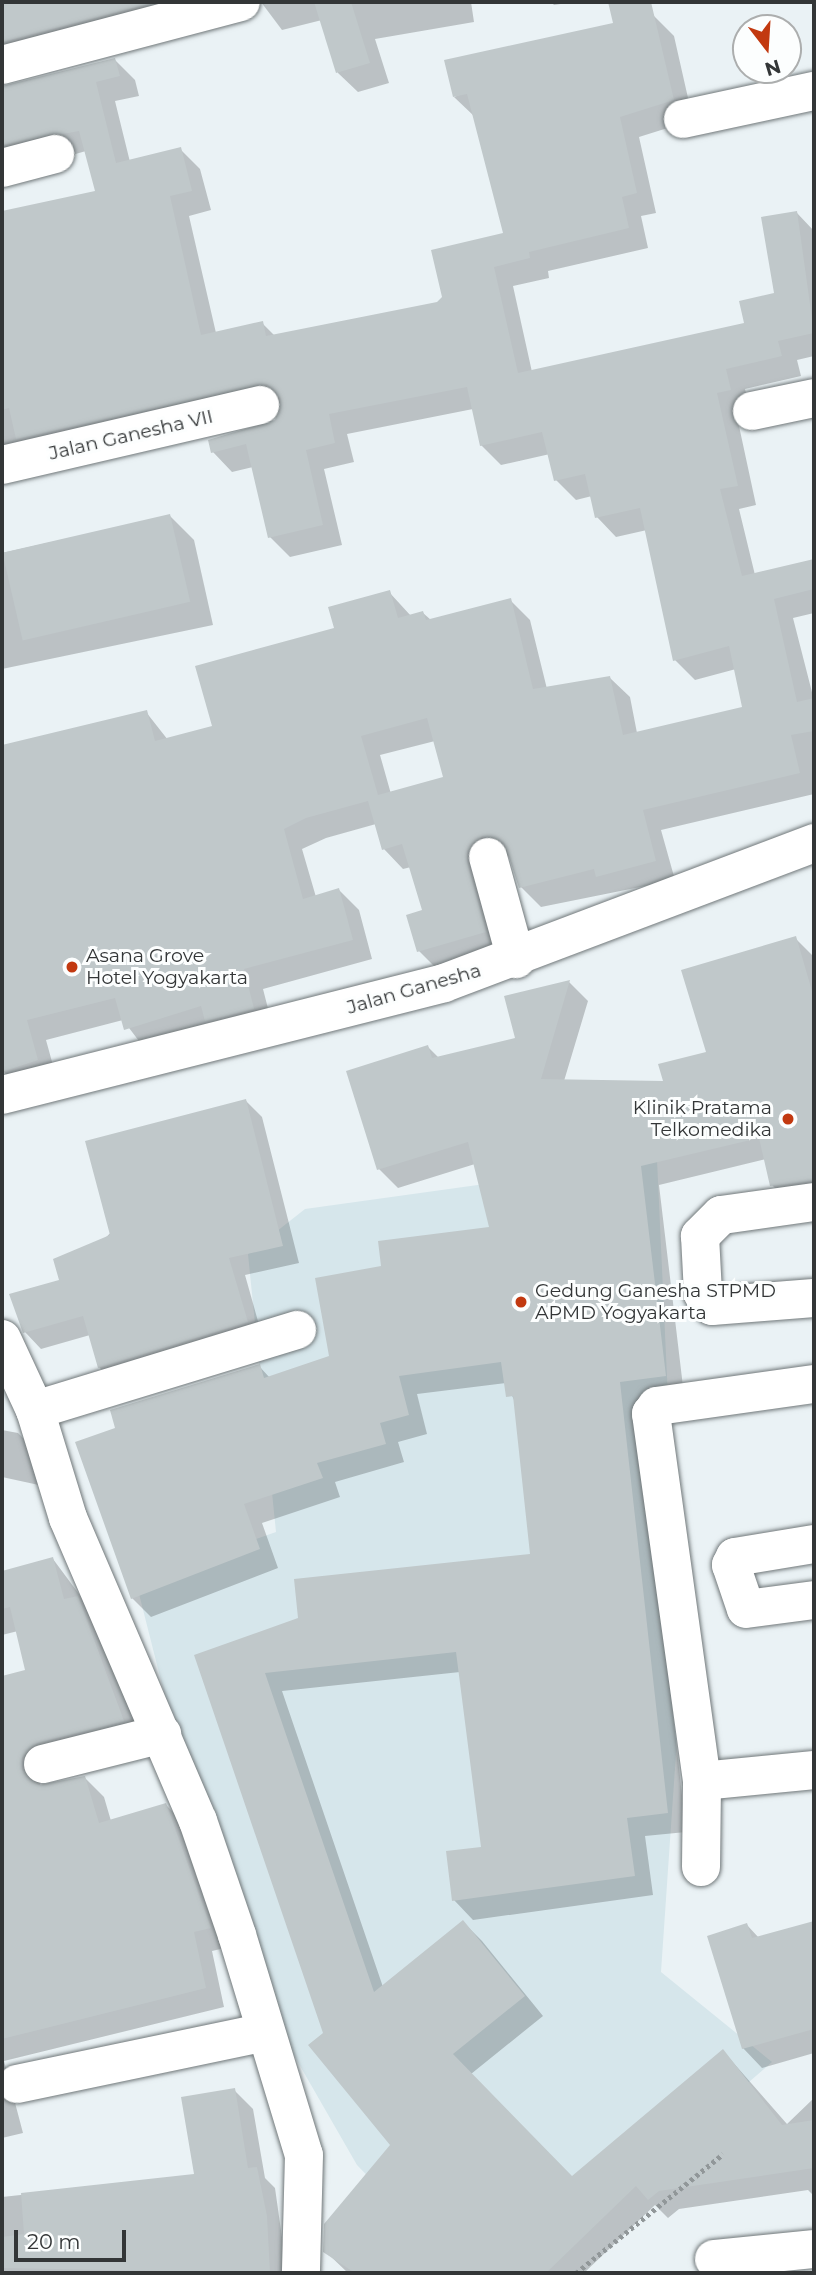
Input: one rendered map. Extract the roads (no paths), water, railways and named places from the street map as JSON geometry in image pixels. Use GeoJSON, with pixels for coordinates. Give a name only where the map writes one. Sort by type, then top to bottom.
{"type":"FeatureCollection","features":[{"type":"Feature","properties":{"kind":"street"},"geometry":{"type":"LineString","coordinates":[[2,65],[241,2]]}},
{"type":"Feature","properties":{"kind":"street"},"geometry":{"type":"LineString","coordinates":[[683,119],[814,91]]}},
{"type":"Feature","properties":{"kind":"street"},"geometry":{"type":"LineString","coordinates":[[2,168],[55,154]]}},
{"type":"Feature","properties":{"kind":"street"},"geometry":{"type":"LineString","coordinates":[[752,411],[814,398]]}},
{"type":"Feature","properties":{"kind":"street","name":"Jalan Ganesha VII"},"geometry":{"type":"LineString","coordinates":[[2,465],[260,405]]}},
{"type":"Feature","properties":{"kind":"street","name":"Jalan Ganesha"},"geometry":{"type":"LineString","coordinates":[[2,1095],[298,1023],[516,959],[814,843]]}},
{"type":"Feature","properties":{"kind":"street"},"geometry":{"type":"LineString","coordinates":[[488,857],[516,959]]}},
{"type":"Feature","properties":{"kind":"street"},"geometry":{"type":"LineString","coordinates":[[814,1202],[721,1215],[700,1236],[704,1294],[712,1306],[814,1298]]}},
{"type":"Feature","properties":{"kind":"street"},"geometry":{"type":"LineString","coordinates":[[35,1410],[297,1330]]}},
{"type":"Feature","properties":{"kind":"street"},"geometry":{"type":"LineString","coordinates":[[2,1339],[35,1410],[68,1518],[203,1833],[304,2155],[301,2273]]}},
{"type":"Feature","properties":{"kind":"street"},"geometry":{"type":"LineString","coordinates":[[701,1867],[702,1781],[651,1414],[657,1406],[814,1384]]}},
{"type":"Feature","properties":{"kind":"street"},"geometry":{"type":"LineString","coordinates":[[814,1544],[735,1558],[731,1565],[746,1609],[814,1600]]}},
{"type":"Feature","properties":{"kind":"street"},"geometry":{"type":"LineString","coordinates":[[43,1765],[162,1734]]}},
{"type":"Feature","properties":{"kind":"street"},"geometry":{"type":"LineString","coordinates":[[702,1781],[814,1770]]}},
{"type":"Feature","properties":{"kind":"street"},"geometry":{"type":"LineString","coordinates":[[17,2084],[265,2032]]}},
{"type":"Feature","properties":{"kind":"street"},"geometry":{"type":"LineString","coordinates":[[714,2259],[814,2249]]}},
{"type":"Feature","properties":{"kind":"place","name":"Asana Grove Hotel Yogyakarta"},"geometry":{"type":"Point","coordinates":[72,967]}},
{"type":"Feature","properties":{"kind":"place","name":"Klinik Pratama Telkomedika"},"geometry":{"type":"Point","coordinates":[788,1119]}},
{"type":"Feature","properties":{"kind":"place","name":"Gedung Ganesha STPMD APMD Yogyakarta"},"geometry":{"type":"Point","coordinates":[521,1302]}}]}
